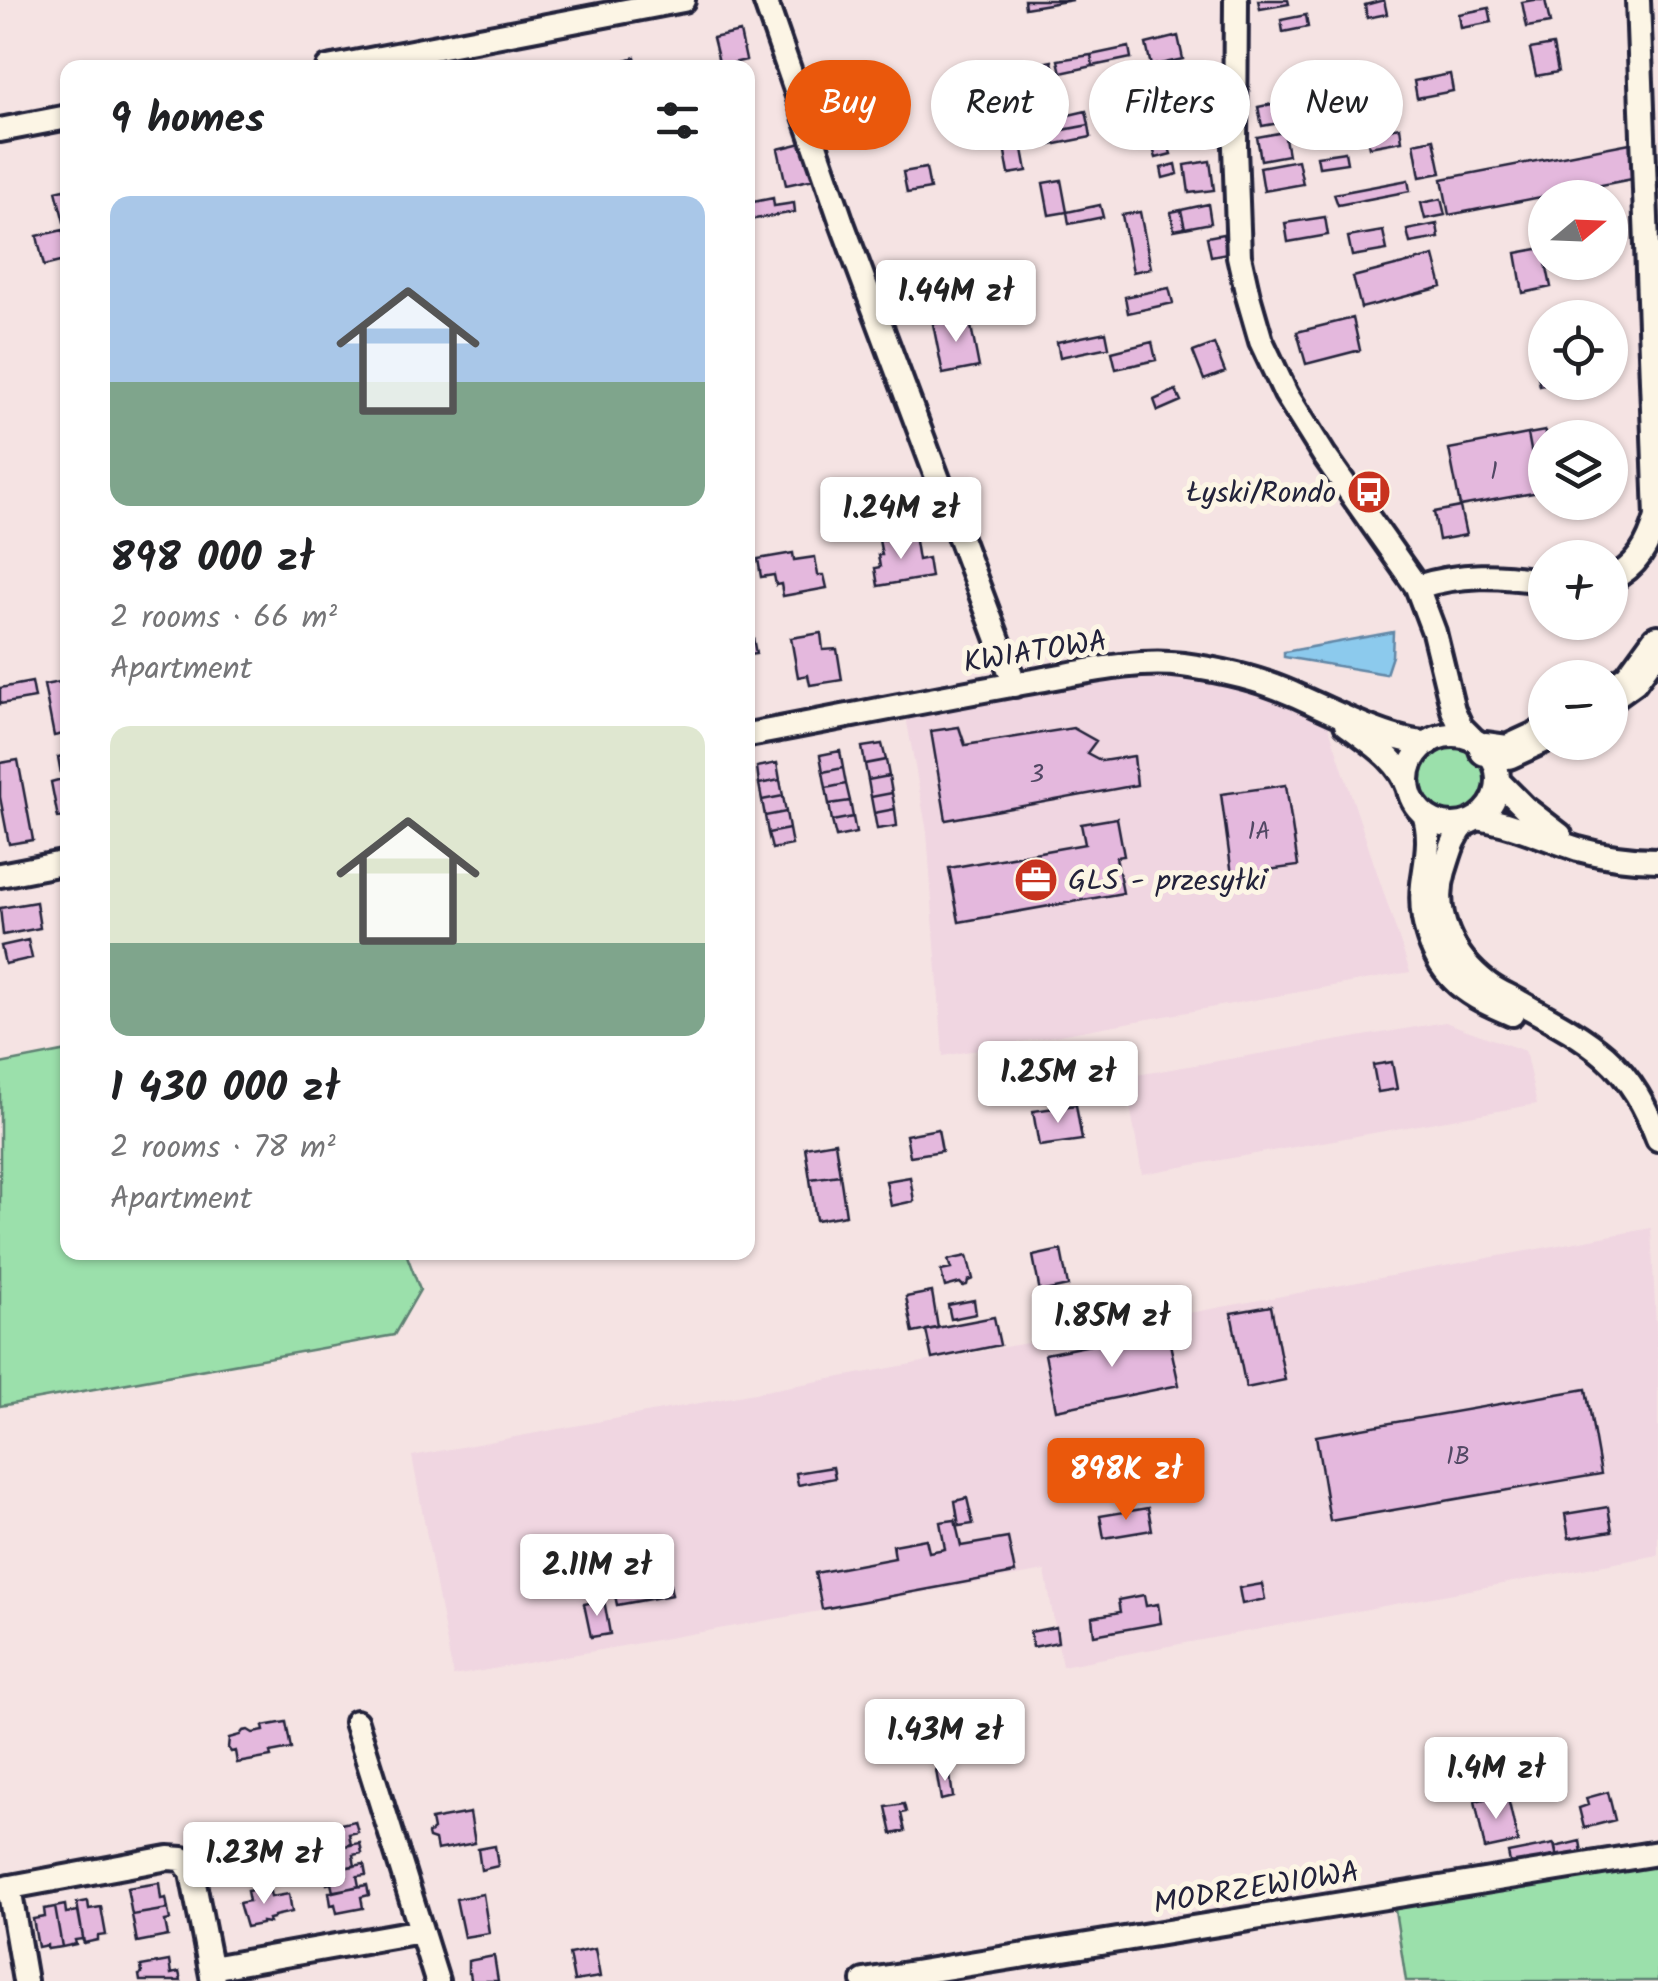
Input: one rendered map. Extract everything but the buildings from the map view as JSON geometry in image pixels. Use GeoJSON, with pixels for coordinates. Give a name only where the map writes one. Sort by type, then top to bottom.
{"type":"FeatureCollection","features":[{"type":"Feature","properties":{"kind":"highway"},"geometry":{"type":"LineString","coordinates":[[1628,681],[1658,642]]}},
{"type":"Feature","properties":{"kind":"highway"},"geometry":{"type":"LineString","coordinates":[[1480,745],[1508,752],[1528,743]]}},
{"type":"Feature","properties":{"kind":"street"},"geometry":{"type":"LineString","coordinates":[[370,60],[683,0]]}},
{"type":"Feature","properties":{"kind":"street"},"geometry":{"type":"LineString","coordinates":[[765,0],[842,223],[1014,684]]}},
{"type":"Feature","properties":{"kind":"street"},"geometry":{"type":"LineString","coordinates":[[1236,0],[1239,256],[1261,341],[1286,394],[1324,455],[1417,587],[1434,632],[1460,728],[1494,761],[1498,780],[1492,802],[1454,840],[1441,882],[1442,910],[1450,940],[1473,972],[1492,988],[1604,1055],[1634,1088],[1658,1138]]}},
{"type":"Feature","properties":{"kind":"street"},"geometry":{"type":"LineString","coordinates":[[1628,568],[1650,541],[1657,517],[1638,0]]}},
{"type":"Feature","properties":{"kind":"street"},"geometry":{"type":"LineString","coordinates":[[0,130],[60,119]]}},
{"type":"Feature","properties":{"kind":"street"},"geometry":{"type":"LineString","coordinates":[[1417,587],[1475,574],[1528,579]]}},
{"type":"Feature","properties":{"kind":"street","name":"KWIATOWA"},"geometry":{"type":"LineString","coordinates":[[755,735],[1014,684],[1126,666],[1176,664],[1254,680],[1397,737],[1431,741]]}},
{"type":"Feature","properties":{"kind":"street"},"geometry":{"type":"LineString","coordinates":[[1445,676],[1440,719],[1431,741],[1413,761],[1409,772],[1429,835],[1422,887],[1429,937],[1439,960],[1456,982],[1479,999],[1516,1016],[1564,1028]]}},
{"type":"Feature","properties":{"kind":"street","name":"KWIATOWA"},"geometry":{"type":"LineString","coordinates":[[1328,710],[1396,764],[1418,805]]}},
{"type":"Feature","properties":{"kind":"street"},"geometry":{"type":"LineString","coordinates":[[1431,741],[1454,735],[1480,745]]}},
{"type":"Feature","properties":{"kind":"street"},"geometry":{"type":"LineString","coordinates":[[1498,780],[1525,808],[1579,849]]}},
{"type":"Feature","properties":{"kind":"street"},"geometry":{"type":"LineString","coordinates":[[1418,805],[1444,824],[1471,821],[1513,825],[1579,849],[1658,860]]}},
{"type":"Feature","properties":{"kind":"street"},"geometry":{"type":"LineString","coordinates":[[0,874],[60,863]]}},
{"type":"Feature","properties":{"kind":"street"},"geometry":{"type":"LineString","coordinates":[[356,1722],[436,1981]]}},
{"type":"Feature","properties":{"kind":"street","name":"MODRZEWIOWA"},"geometry":{"type":"LineString","coordinates":[[864,1981],[1658,1853]]}},
{"type":"Feature","properties":{"kind":"street"},"geometry":{"type":"LineString","coordinates":[[26,1981],[4,1888],[168,1858],[183,1859],[192,1872],[212,1975],[422,1931]]}},
{"type":"Feature","properties":{"kind":"shaded area"},"geometry":{"type":"Polygon","coordinates":[[[1121,676],[1207,678],[1281,700],[1328,725],[1410,972],[943,1056],[927,832],[906,717],[1121,676]]]}},
{"type":"Feature","properties":{"kind":"shaded area"},"geometry":{"type":"Polygon","coordinates":[[[1445,1022],[1525,1051],[1537,1104],[1142,1174],[1125,1077],[1445,1022]]]}},
{"type":"Feature","properties":{"kind":"shaded area"},"geometry":{"type":"Polygon","coordinates":[[[1651,1228],[1658,1364],[1658,1555],[1062,1666],[1045,1571],[453,1676],[412,1456],[1651,1228]]]}},
{"type":"Feature","properties":{"kind":"green space"},"geometry":{"type":"Polygon","coordinates":[[[1454,748],[1477,757],[1486,780],[1477,803],[1454,812],[1431,803],[1422,780],[1431,757],[1454,748]]]}},
{"type":"Feature","properties":{"kind":"green space"},"geometry":{"type":"Polygon","coordinates":[[[60,1052],[60,1260],[409,1260],[420,1290],[394,1335],[0,1406],[0,1064],[60,1052]]]}},
{"type":"Feature","properties":{"kind":"green space"},"geometry":{"type":"Polygon","coordinates":[[[1658,1861],[1658,1981],[1406,1981],[1393,1897],[1658,1861]]]}},
{"type":"Feature","properties":{"kind":"water"},"geometry":{"type":"Polygon","coordinates":[[[1393,632],[1386,674],[1284,657],[1284,652],[1393,632]]]}},
{"type":"Feature","properties":{"kind":"place","name":"Łyski/Rondo"},"geometry":{"type":"Point","coordinates":[1369,492]}},
{"type":"Feature","properties":{"kind":"place","name":"GLS - przesyłki"},"geometry":{"type":"Point","coordinates":[1036,880]}}]}
